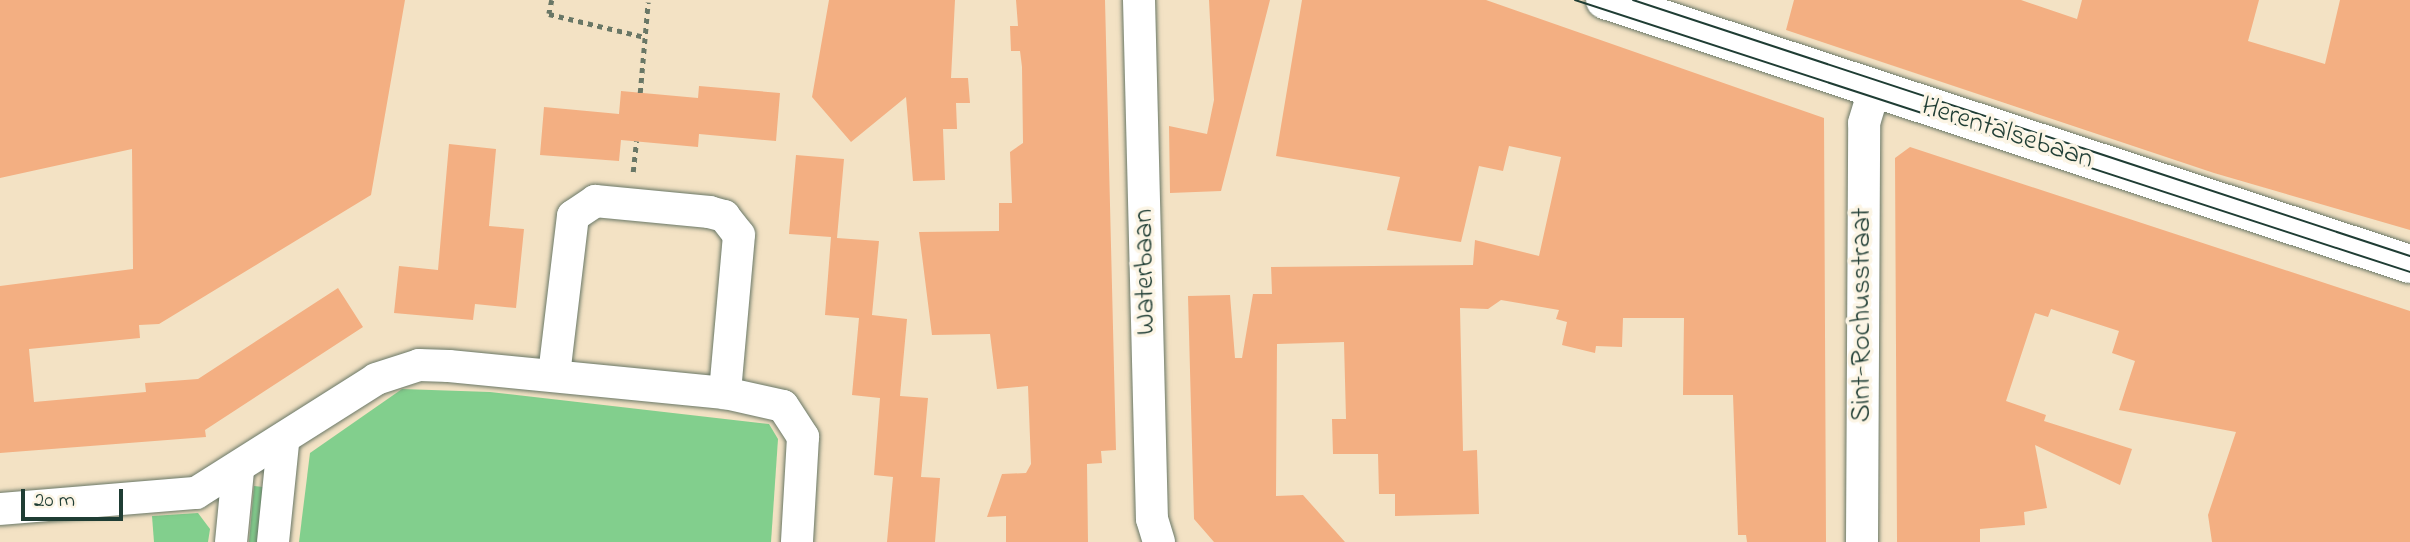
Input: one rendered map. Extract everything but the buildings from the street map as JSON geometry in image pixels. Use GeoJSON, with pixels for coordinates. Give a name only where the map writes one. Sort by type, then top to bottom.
{"type":"FeatureCollection","features":[{"type":"Feature","properties":{"kind":"street","name":"Waterbaan"},"geometry":{"type":"LineString","coordinates":[[1139,0],[1152,519],[1159,542]]}},
{"type":"Feature","properties":{"kind":"street","name":"Herentalsebaan"},"geometry":{"type":"LineString","coordinates":[[1605,0],[2410,264]]}},
{"type":"Feature","properties":{"kind":"street","name":"Sint-Rochusstraat"},"geometry":{"type":"LineString","coordinates":[[1862,542],[1864,122],[1874,90]]}},
{"type":"Feature","properties":{"kind":"street"},"geometry":{"type":"LineString","coordinates":[[554,375],[573,216],[595,201],[696,210],[724,216],[740,235],[725,393]]}},
{"type":"Feature","properties":{"kind":"street"},"geometry":{"type":"LineString","coordinates":[[0,509],[196,493],[283,443],[396,369],[449,366],[765,397],[796,420],[805,460],[797,542]]}},
{"type":"Feature","properties":{"kind":"street"},"geometry":{"type":"LineString","coordinates":[[273,542],[283,443]]}},
{"type":"Feature","properties":{"kind":"street"},"geometry":{"type":"LineString","coordinates":[[231,542],[237,470]]}},
{"type":"Feature","properties":{"kind":"path"},"geometry":{"type":"LineString","coordinates":[[552,0],[549,14],[645,37]]}},
{"type":"Feature","properties":{"kind":"path"},"geometry":{"type":"LineString","coordinates":[[640,93],[648,2]]}},
{"type":"Feature","properties":{"kind":"green space"},"geometry":{"type":"Polygon","coordinates":[[[402,389],[490,392],[769,424],[778,439],[771,542],[299,542],[310,453],[402,389]]]}},
{"type":"Feature","properties":{"kind":"green space"},"geometry":{"type":"Polygon","coordinates":[[[254,486],[263,487],[258,542],[249,542],[254,486]]]}},
{"type":"Feature","properties":{"kind":"green space"},"geometry":{"type":"Polygon","coordinates":[[[198,513],[210,529],[208,542],[154,542],[152,516],[198,513]]]}},
{"type":"Feature","properties":{"kind":"tram line"},"geometry":{"type":"LineString","coordinates":[[1575,0],[2410,272]]}},
{"type":"Feature","properties":{"kind":"tram line"},"geometry":{"type":"LineString","coordinates":[[1633,0],[2410,256]]}}]}
